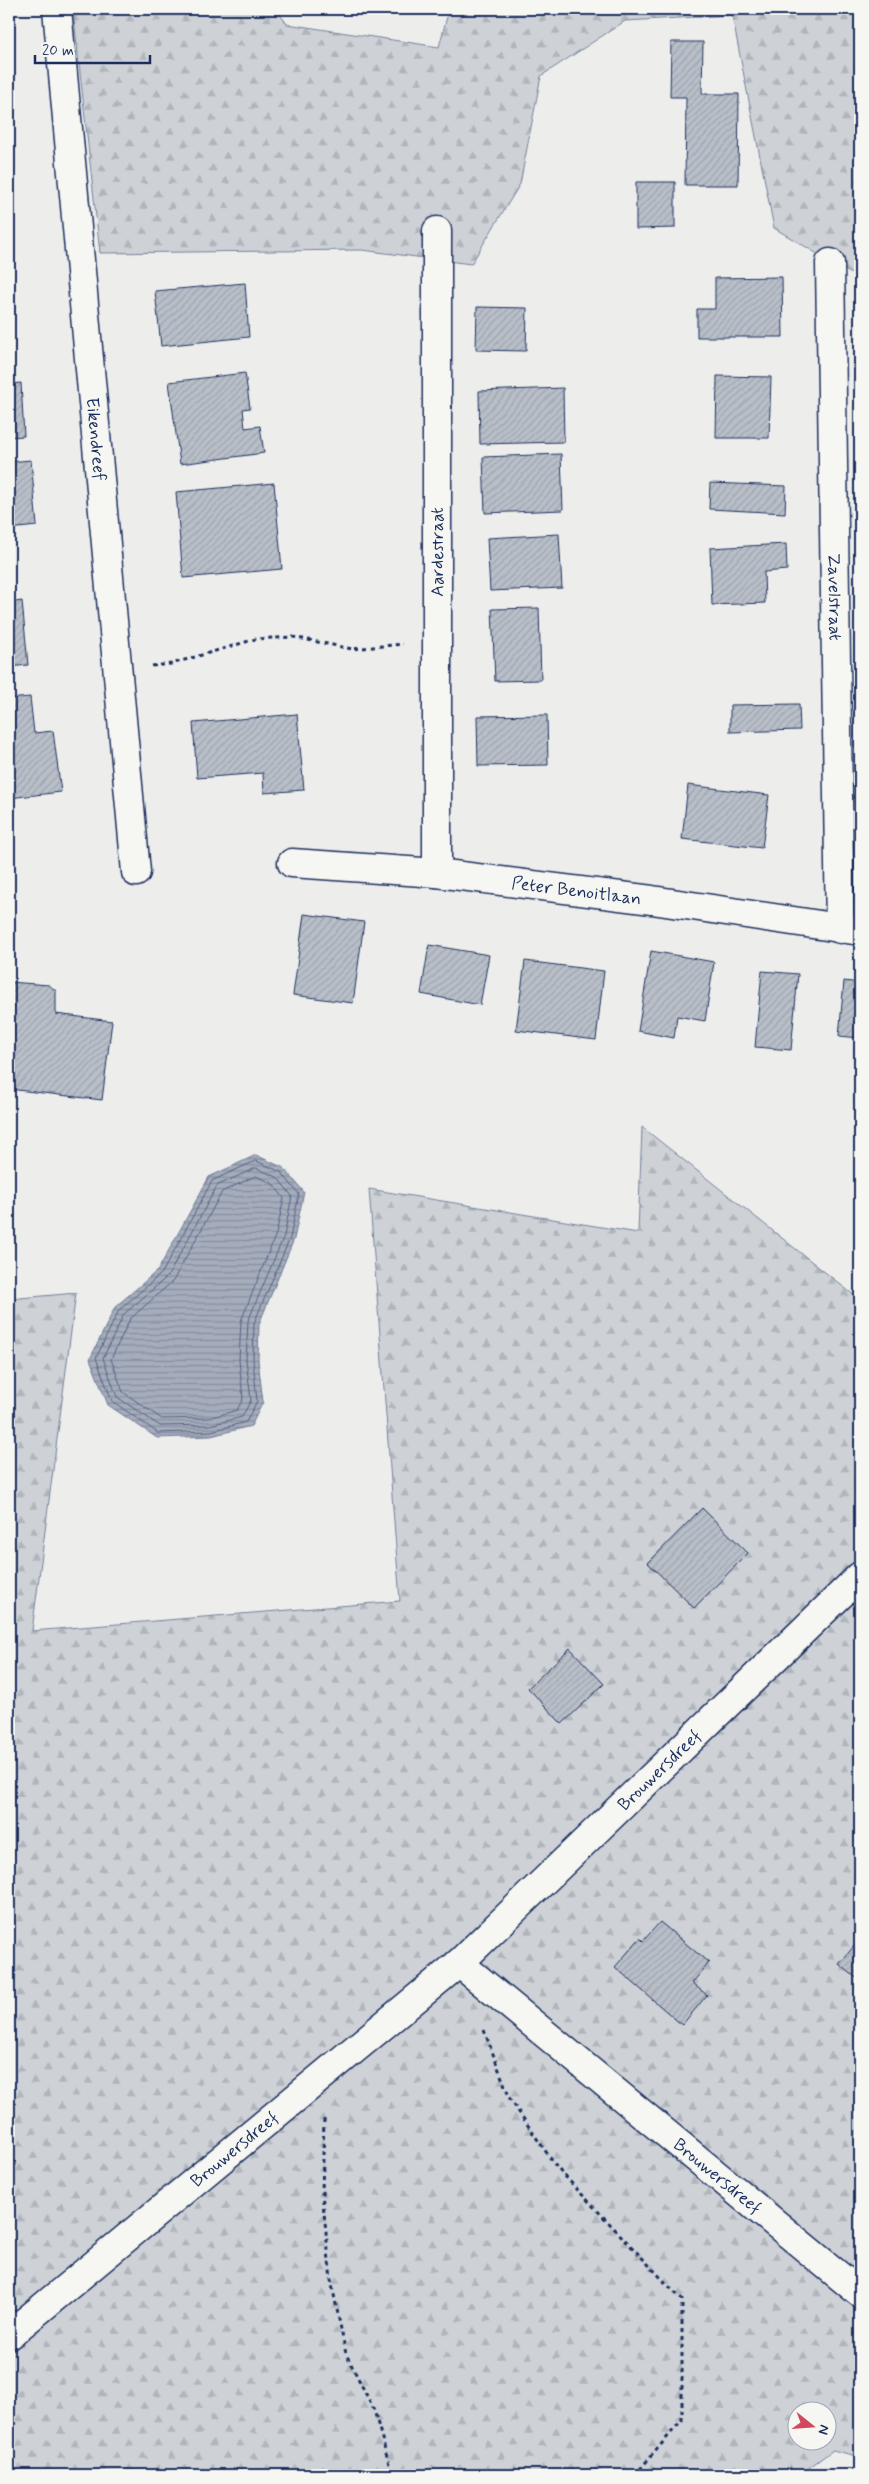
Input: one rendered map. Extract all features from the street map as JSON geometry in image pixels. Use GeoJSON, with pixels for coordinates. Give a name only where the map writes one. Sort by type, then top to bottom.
{"type":"FeatureCollection","features":[{"type":"Feature","properties":{"kind":"street","name":"Eikendreef"},"geometry":{"type":"LineString","coordinates":[[57,9],[116,671],[136,872]]}},
{"type":"Feature","properties":{"kind":"street","name":"Aardestraat"},"geometry":{"type":"LineString","coordinates":[[437,230],[437,873]]}},
{"type":"Feature","properties":{"kind":"street","name":"Zavelstraat"},"geometry":{"type":"LineString","coordinates":[[830,263],[850,930]]}},
{"type":"Feature","properties":{"kind":"street","name":"Peter Benoitlaan"},"geometry":{"type":"LineString","coordinates":[[292,863],[437,873],[652,900],[850,930]]}},
{"type":"Feature","properties":{"kind":"street","name":"Brouwersdreef"},"geometry":{"type":"LineString","coordinates":[[9,2335],[459,1962],[860,1576]]}},
{"type":"Feature","properties":{"kind":"street","name":"Brouwersdreef"},"geometry":{"type":"LineString","coordinates":[[459,1962],[860,2293]]}},
{"type":"Feature","properties":{"kind":"path"},"geometry":{"type":"LineString","coordinates":[[116,671],[171,664],[256,639],[293,637],[352,649],[391,644],[437,643]]}},
{"type":"Feature","properties":{"kind":"path"},"geometry":{"type":"LineString","coordinates":[[483,2026],[510,2100],[557,2168],[682,2300],[682,2420],[635,2475]]}},
{"type":"Feature","properties":{"kind":"path"},"geometry":{"type":"LineString","coordinates":[[326,2071],[322,2193],[331,2280],[346,2354],[374,2410],[392,2475]]}},
{"type":"Feature","properties":{"kind":"green space"},"geometry":{"type":"Polygon","coordinates":[[[73,9],[276,9],[287,24],[439,47],[449,9],[860,9],[860,279],[774,228],[732,15],[625,21],[541,76],[520,184],[471,264],[362,250],[100,253],[73,9]]]}},
{"type":"Feature","properties":{"kind":"green space"},"geometry":{"type":"Polygon","coordinates":[[[642,1127],[860,1300],[860,2457],[836,2451],[836,2402],[786,2402],[786,2452],[830,2452],[799,2475],[9,2475],[9,1299],[76,1293],[32,1631],[400,1601],[369,1189],[638,1233],[642,1127]]]}},
{"type":"Feature","properties":{"kind":"water"},"geometry":{"type":"Polygon","coordinates":[[[256,1155],[284,1168],[304,1192],[294,1239],[259,1324],[258,1360],[263,1402],[251,1426],[211,1436],[157,1438],[108,1405],[90,1359],[115,1307],[158,1270],[209,1177],[256,1155]]]}},
{"type":"Feature","properties":{"kind":"building"},"geometry":{"type":"Polygon","coordinates":[[[671,42],[703,42],[702,94],[739,94],[738,185],[685,185],[686,97],[670,97],[671,42]]]}},
{"type":"Feature","properties":{"kind":"building"},"geometry":{"type":"Polygon","coordinates":[[[636,182],[675,182],[675,228],[636,229],[636,182]]]}},
{"type":"Feature","properties":{"kind":"building"},"geometry":{"type":"Polygon","coordinates":[[[782,277],[783,337],[697,337],[697,309],[715,309],[715,278],[782,277]]]}},
{"type":"Feature","properties":{"kind":"building"},"geometry":{"type":"Polygon","coordinates":[[[245,283],[249,337],[161,346],[155,291],[245,283]]]}},
{"type":"Feature","properties":{"kind":"building"},"geometry":{"type":"Polygon","coordinates":[[[477,307],[527,308],[526,351],[476,350],[477,307]]]}},
{"type":"Feature","properties":{"kind":"building"},"geometry":{"type":"Polygon","coordinates":[[[245,373],[250,408],[243,409],[245,428],[260,426],[264,453],[180,464],[169,382],[245,373]]]}},
{"type":"Feature","properties":{"kind":"building"},"geometry":{"type":"Polygon","coordinates":[[[717,376],[771,377],[769,438],[716,438],[717,376]]]}},
{"type":"Feature","properties":{"kind":"building"},"geometry":{"type":"Polygon","coordinates":[[[21,383],[24,436],[9,437],[9,384],[21,383]]]}},
{"type":"Feature","properties":{"kind":"building"},"geometry":{"type":"Polygon","coordinates":[[[563,388],[564,442],[480,444],[479,391],[563,388]]]}},
{"type":"Feature","properties":{"kind":"building"},"geometry":{"type":"Polygon","coordinates":[[[561,454],[563,510],[485,513],[483,457],[561,454]]]}},
{"type":"Feature","properties":{"kind":"building"},"geometry":{"type":"Polygon","coordinates":[[[31,460],[37,526],[9,529],[9,462],[31,460]]]}},
{"type":"Feature","properties":{"kind":"building"},"geometry":{"type":"Polygon","coordinates":[[[274,483],[282,569],[183,578],[176,492],[274,483]]]}},
{"type":"Feature","properties":{"kind":"building"},"geometry":{"type":"Polygon","coordinates":[[[710,483],[786,486],[785,513],[709,509],[710,483]]]}},
{"type":"Feature","properties":{"kind":"building"},"geometry":{"type":"Polygon","coordinates":[[[559,534],[562,588],[490,591],[487,538],[559,534]]]}},
{"type":"Feature","properties":{"kind":"building"},"geometry":{"type":"Polygon","coordinates":[[[786,544],[787,570],[764,572],[765,603],[712,605],[710,548],[786,544]]]}},
{"type":"Feature","properties":{"kind":"building"},"geometry":{"type":"Polygon","coordinates":[[[22,601],[28,665],[9,667],[9,603],[22,601]]]}},
{"type":"Feature","properties":{"kind":"building"},"geometry":{"type":"Polygon","coordinates":[[[539,608],[541,680],[495,681],[492,609],[539,608]]]}},
{"type":"Feature","properties":{"kind":"building"},"geometry":{"type":"Polygon","coordinates":[[[30,697],[34,733],[53,731],[61,792],[9,798],[9,699],[30,697]]]}},
{"type":"Feature","properties":{"kind":"building"},"geometry":{"type":"Polygon","coordinates":[[[799,704],[800,730],[730,732],[730,705],[799,704]]]}},
{"type":"Feature","properties":{"kind":"building"},"geometry":{"type":"Polygon","coordinates":[[[297,714],[304,790],[264,793],[263,773],[197,778],[193,723],[297,714]]]}},
{"type":"Feature","properties":{"kind":"building"},"geometry":{"type":"Polygon","coordinates":[[[547,715],[548,765],[478,766],[477,716],[547,715]]]}},
{"type":"Feature","properties":{"kind":"building"},"geometry":{"type":"Polygon","coordinates":[[[688,785],[769,795],[762,848],[682,839],[688,785]]]}},
{"type":"Feature","properties":{"kind":"building"},"geometry":{"type":"Polygon","coordinates":[[[304,914],[364,922],[353,1003],[293,995],[304,914]]]}},
{"type":"Feature","properties":{"kind":"building"},"geometry":{"type":"Polygon","coordinates":[[[429,945],[489,955],[480,1005],[421,994],[429,945]]]}},
{"type":"Feature","properties":{"kind":"building"},"geometry":{"type":"Polygon","coordinates":[[[651,951],[714,962],[705,1021],[677,1016],[674,1038],[638,1031],[651,951]]]}},
{"type":"Feature","properties":{"kind":"building"},"geometry":{"type":"Polygon","coordinates":[[[525,961],[604,971],[596,1040],[516,1030],[525,961]]]}},
{"type":"Feature","properties":{"kind":"building"},"geometry":{"type":"Polygon","coordinates":[[[762,971],[798,974],[791,1050],[755,1047],[762,971]]]}},
{"type":"Feature","properties":{"kind":"building"},"geometry":{"type":"Polygon","coordinates":[[[844,981],[860,983],[860,1038],[839,1036],[844,981]]]}},
{"type":"Feature","properties":{"kind":"building"},"geometry":{"type":"Polygon","coordinates":[[[9,982],[49,985],[56,991],[56,1014],[112,1021],[102,1100],[9,1089],[9,982]]]}},
{"type":"Feature","properties":{"kind":"building"},"geometry":{"type":"Polygon","coordinates":[[[702,1508],[748,1553],[694,1608],[648,1563],[702,1508]]]}},
{"type":"Feature","properties":{"kind":"building"},"geometry":{"type":"Polygon","coordinates":[[[570,1648],[604,1684],[562,1724],[528,1688],[570,1648]]]}},
{"type":"Feature","properties":{"kind":"building"},"geometry":{"type":"Polygon","coordinates":[[[660,1922],[709,1963],[692,1983],[707,1995],[682,2025],[615,1967],[640,1938],[643,1941],[660,1922]]]}},
{"type":"Feature","properties":{"kind":"building"},"geometry":{"type":"Polygon","coordinates":[[[860,1939],[860,1981],[839,1964],[860,1939]]]}}]}
